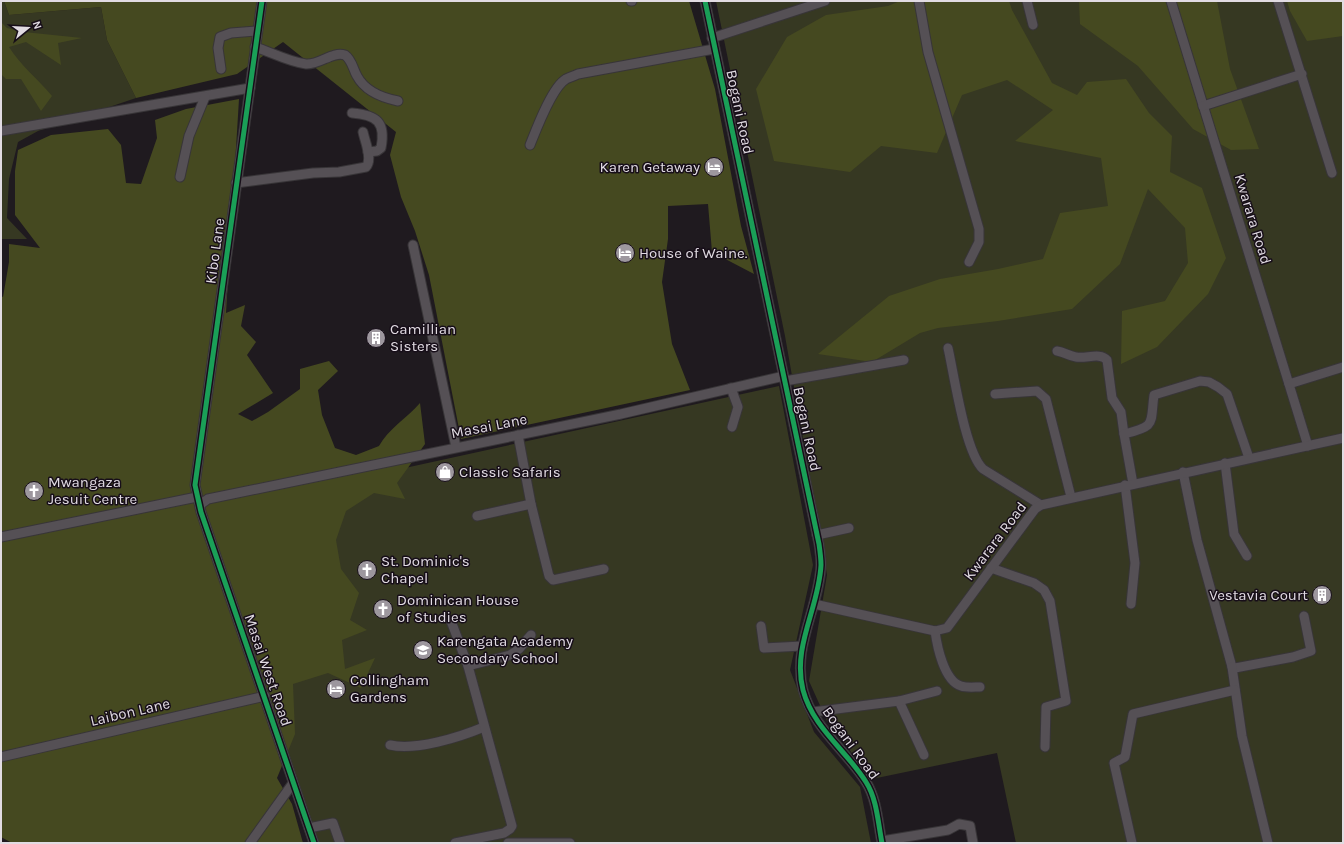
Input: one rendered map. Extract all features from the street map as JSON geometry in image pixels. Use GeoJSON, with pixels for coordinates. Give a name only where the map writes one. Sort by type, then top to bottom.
{"type":"FeatureCollection","features":[{"type":"Feature","properties":{"kind":"street","name":"Kibo Lane"},"geometry":{"type":"LineString","coordinates":[[199,500],[195,485],[198,452],[262,1]]}},
{"type":"Feature","properties":{"kind":"street","name":"Bogani Road"},"geometry":{"type":"LineString","coordinates":[[704,1],[818,535],[821,566],[814,604],[802,646],[801,677],[806,700],[813,712],[834,743],[866,782],[874,800],[882,842]]}},
{"type":"Feature","properties":{"kind":"street"},"geometry":{"type":"LineString","coordinates":[[712,38],[825,1]]}},
{"type":"Feature","properties":{"kind":"street"},"geometry":{"type":"LineString","coordinates":[[919,1],[928,52],[979,229],[979,242],[970,262]]}},
{"type":"Feature","properties":{"kind":"street"},"geometry":{"type":"LineString","coordinates":[[1027,1],[1033,26]]}},
{"type":"Feature","properties":{"kind":"street","name":"Kwarara Road"},"geometry":{"type":"LineString","coordinates":[[1171,1],[1308,446]]}},
{"type":"Feature","properties":{"kind":"street"},"geometry":{"type":"LineString","coordinates":[[1278,1],[1332,173]]}},
{"type":"Feature","properties":{"kind":"street"},"geometry":{"type":"LineString","coordinates":[[222,69],[218,48],[220,37],[231,33],[257,31]]}},
{"type":"Feature","properties":{"kind":"street"},"geometry":{"type":"LineString","coordinates":[[255,47],[307,64],[324,60],[335,55],[345,54],[349,58],[362,83],[385,99],[398,101]]}},
{"type":"Feature","properties":{"kind":"street"},"geometry":{"type":"LineString","coordinates":[[530,146],[544,112],[555,92],[566,78],[578,74],[714,49]]}},
{"type":"Feature","properties":{"kind":"street"},"geometry":{"type":"LineString","coordinates":[[1203,106],[1302,74]]}},
{"type":"Feature","properties":{"kind":"street"},"geometry":{"type":"LineString","coordinates":[[1,131],[205,97],[250,88]]}},
{"type":"Feature","properties":{"kind":"street"},"geometry":{"type":"LineString","coordinates":[[180,177],[189,136],[205,97]]}},
{"type":"Feature","properties":{"kind":"street"},"geometry":{"type":"LineString","coordinates":[[352,113],[370,115],[381,125],[381,148],[377,151],[368,152]]}},
{"type":"Feature","properties":{"kind":"street"},"geometry":{"type":"LineString","coordinates":[[236,183],[313,173],[339,172],[366,167],[368,163],[368,152],[363,132]]}},
{"type":"Feature","properties":{"kind":"street"},"geometry":{"type":"LineString","coordinates":[[413,245],[456,447]]}},
{"type":"Feature","properties":{"kind":"street"},"geometry":{"type":"LineString","coordinates":[[948,348],[965,423],[976,460],[983,468],[1041,505]]}},
{"type":"Feature","properties":{"kind":"street"},"geometry":{"type":"LineString","coordinates":[[1057,351],[1066,352],[1076,357],[1100,356],[1107,360],[1112,398],[1121,412],[1129,484],[1135,563],[1131,604]]}},
{"type":"Feature","properties":{"kind":"street","name":"Masai Lane"},"geometry":{"type":"LineString","coordinates":[[1,537],[208,499],[622,414],[731,388],[785,378],[904,360]]}},
{"type":"Feature","properties":{"kind":"street"},"geometry":{"type":"LineString","coordinates":[[1289,384],[1343,366]]}},
{"type":"Feature","properties":{"kind":"street"},"geometry":{"type":"LineString","coordinates":[[1124,434],[1146,428],[1152,420],[1154,394],[1200,381],[1209,382],[1227,394],[1249,458]]}},
{"type":"Feature","properties":{"kind":"street"},"geometry":{"type":"LineString","coordinates":[[731,388],[738,407],[732,427]]}},
{"type":"Feature","properties":{"kind":"street"},"geometry":{"type":"LineString","coordinates":[[995,394],[1037,391],[1046,399],[1071,497]]}},
{"type":"Feature","properties":{"kind":"street"},"geometry":{"type":"LineString","coordinates":[[518,435],[531,504],[551,578],[553,580],[604,569]]}},
{"type":"Feature","properties":{"kind":"street","name":"Kwarara Road"},"geometry":{"type":"LineString","coordinates":[[935,631],[947,628],[1035,510],[1041,505],[1183,472],[1343,438]]}},
{"type":"Feature","properties":{"kind":"street"},"geometry":{"type":"LineString","coordinates":[[1225,463],[1234,534],[1247,556]]}},
{"type":"Feature","properties":{"kind":"street"},"geometry":{"type":"LineString","coordinates":[[1183,472],[1197,540],[1232,667],[1242,736],[1268,843]]}},
{"type":"Feature","properties":{"kind":"street","name":"Masai West Road"},"geometry":{"type":"LineString","coordinates":[[199,500],[201,512],[265,696],[292,783],[314,843]]}},
{"type":"Feature","properties":{"kind":"street"},"geometry":{"type":"LineString","coordinates":[[477,516],[531,504]]}},
{"type":"Feature","properties":{"kind":"street"},"geometry":{"type":"LineString","coordinates":[[818,535],[849,528]]}},
{"type":"Feature","properties":{"kind":"street"},"geometry":{"type":"LineString","coordinates":[[991,568],[1034,583],[1044,590],[1050,601],[1066,701],[1046,707],[1045,747]]}},
{"type":"Feature","properties":{"kind":"street"},"geometry":{"type":"LineString","coordinates":[[814,604],[935,631],[940,656],[951,678],[961,687],[980,687]]}},
{"type":"Feature","properties":{"kind":"street"},"geometry":{"type":"LineString","coordinates":[[1232,667],[1235,668],[1272,661],[1311,651],[1304,616]]}},
{"type":"Feature","properties":{"kind":"street"},"geometry":{"type":"LineString","coordinates":[[451,622],[468,666],[512,826],[504,833],[455,843]]}},
{"type":"Feature","properties":{"kind":"street"},"geometry":{"type":"LineString","coordinates":[[761,626],[764,648],[802,646]]}},
{"type":"Feature","properties":{"kind":"street"},"geometry":{"type":"LineString","coordinates":[[468,666],[510,655],[531,635]]}},
{"type":"Feature","properties":{"kind":"street"},"geometry":{"type":"LineString","coordinates":[[1132,843],[1114,763],[1125,757],[1133,714],[1235,690]]}},
{"type":"Feature","properties":{"kind":"street"},"geometry":{"type":"LineString","coordinates":[[813,712],[899,701],[937,691]]}},
{"type":"Feature","properties":{"kind":"street","name":"Laibon Lane"},"geometry":{"type":"LineString","coordinates":[[1,757],[265,696]]}},
{"type":"Feature","properties":{"kind":"street"},"geometry":{"type":"LineString","coordinates":[[899,701],[924,755]]}},
{"type":"Feature","properties":{"kind":"street"},"geometry":{"type":"LineString","coordinates":[[390,745],[407,747],[457,737],[484,727]]}},
{"type":"Feature","properties":{"kind":"street"},"geometry":{"type":"LineString","coordinates":[[250,843],[292,783]]}},
{"type":"Feature","properties":{"kind":"street"},"geometry":{"type":"LineString","coordinates":[[309,828],[333,823],[340,843]]}},
{"type":"Feature","properties":{"kind":"street"},"geometry":{"type":"LineString","coordinates":[[882,842],[948,830],[959,824],[970,826],[973,843]]}},
{"type":"Feature","properties":{"kind":"street"},"geometry":{"type":"LineString","coordinates":[[514,843],[570,843]]}},
{"type":"Feature","properties":{"kind":"green space"},"geometry":{"type":"Polygon","coordinates":[[[1,1],[4,1],[9,15],[101,7],[107,40],[136,98],[38,131],[18,142],[9,179],[7,218],[27,239],[1,239],[1,1]]]}},
{"type":"Feature","properties":{"kind":"green space"},"geometry":{"type":"Polygon","coordinates":[[[4,1],[689,1],[715,89],[741,226],[754,274],[712,252],[708,204],[668,206],[668,239],[662,282],[672,344],[690,390],[461,439],[429,275],[415,231],[401,197],[390,155],[396,132],[283,42],[237,74],[136,98],[107,40],[101,7],[9,15],[4,1]]]}},
{"type":"Feature","properties":{"kind":"green space"},"geometry":{"type":"Polygon","coordinates":[[[716,1],[1343,1],[1343,843],[1016,843],[997,753],[872,779],[827,721],[809,681],[827,575],[785,336],[716,1]]]}},
{"type":"Feature","properties":{"kind":"green space"},"geometry":{"type":"Polygon","coordinates":[[[900,1],[1009,1],[1012,10],[1052,83],[1077,95],[1087,82],[1126,79],[1149,113],[1172,136],[1170,172],[1202,188],[1226,258],[1208,294],[1157,347],[1121,364],[1122,311],[1165,301],[1188,263],[1185,228],[1148,189],[1120,264],[1072,309],[998,321],[938,328],[920,333],[872,362],[818,354],[889,296],[940,279],[998,269],[1043,259],[1060,213],[1108,206],[1101,158],[1015,141],[1053,110],[1007,80],[962,95],[937,153],[881,146],[850,172],[774,161],[756,89],[787,37],[826,15],[888,6],[900,1]]]}},
{"type":"Feature","properties":{"kind":"green space"},"geometry":{"type":"Polygon","coordinates":[[[1079,1],[1217,1],[1230,69],[1259,149],[1231,150],[1193,129],[1138,66],[1080,24],[1079,1]]]}},
{"type":"Feature","properties":{"kind":"green space"},"geometry":{"type":"Polygon","coordinates":[[[1287,1],[1343,1],[1343,36],[1307,41],[1290,11],[1287,1]]]}},
{"type":"Feature","properties":{"kind":"green space"},"geometry":{"type":"Polygon","coordinates":[[[1,22],[7,28],[24,32],[82,38],[58,43],[61,65],[26,42],[9,47],[18,60],[52,96],[41,111],[21,79],[6,79],[1,74],[1,22]]]}},
{"type":"Feature","properties":{"kind":"green space"},"geometry":{"type":"Polygon","coordinates":[[[239,99],[226,313],[245,305],[241,326],[256,342],[247,355],[273,393],[238,414],[252,421],[268,412],[300,389],[300,369],[329,361],[338,371],[318,390],[322,415],[335,448],[356,455],[379,446],[387,434],[420,403],[425,444],[397,483],[405,499],[374,493],[346,511],[336,540],[341,569],[359,593],[350,620],[367,630],[342,640],[345,669],[375,658],[361,688],[328,673],[293,684],[295,734],[277,778],[292,804],[303,843],[12,843],[1,837],[1,296],[3,297],[9,262],[9,244],[40,248],[15,215],[15,171],[18,150],[51,135],[108,129],[121,145],[126,183],[141,184],[157,138],[155,120],[186,109],[239,99]]]}},
{"type":"Feature","properties":{"kind":"green space"},"geometry":{"type":"Polygon","coordinates":[[[779,386],[813,565],[790,670],[814,732],[860,787],[871,843],[313,843],[208,511],[779,386]]]}},
{"type":"Feature","properties":{"kind":"cycle path"},"geometry":{"type":"LineString","coordinates":[[262,1],[195,485],[201,512],[314,843]]}},
{"type":"Feature","properties":{"kind":"cycle path"},"geometry":{"type":"LineString","coordinates":[[705,1],[821,557],[816,596],[803,642],[801,658],[803,690],[814,716],[858,770],[870,789],[875,803],[882,843]]}},
{"type":"Feature","properties":{"kind":"place","name":"Karen Getaway"},"geometry":{"type":"Point","coordinates":[714,167]}},
{"type":"Feature","properties":{"kind":"place","name":"House of Waine."},"geometry":{"type":"Point","coordinates":[625,253]}},
{"type":"Feature","properties":{"kind":"place","name":"Camillian Sisters"},"geometry":{"type":"Point","coordinates":[376,338]}},
{"type":"Feature","properties":{"kind":"place","name":"Classic Safaris"},"geometry":{"type":"Point","coordinates":[445,472]}},
{"type":"Feature","properties":{"kind":"place","name":"Mwangaza Jesuit Centre"},"geometry":{"type":"Point","coordinates":[34,491]}},
{"type":"Feature","properties":{"kind":"place","name":"St. Dominic's Chapel"},"geometry":{"type":"Point","coordinates":[367,570]}},
{"type":"Feature","properties":{"kind":"place","name":"Vestavia Court"},"geometry":{"type":"Point","coordinates":[1322,595]}},
{"type":"Feature","properties":{"kind":"place","name":"Dominican House of Studies"},"geometry":{"type":"Point","coordinates":[383,609]}},
{"type":"Feature","properties":{"kind":"place","name":"Karengata Academy Secondary School"},"geometry":{"type":"Point","coordinates":[423,650]}},
{"type":"Feature","properties":{"kind":"place","name":"Collingham Gardens"},"geometry":{"type":"Point","coordinates":[336,689]}}]}
